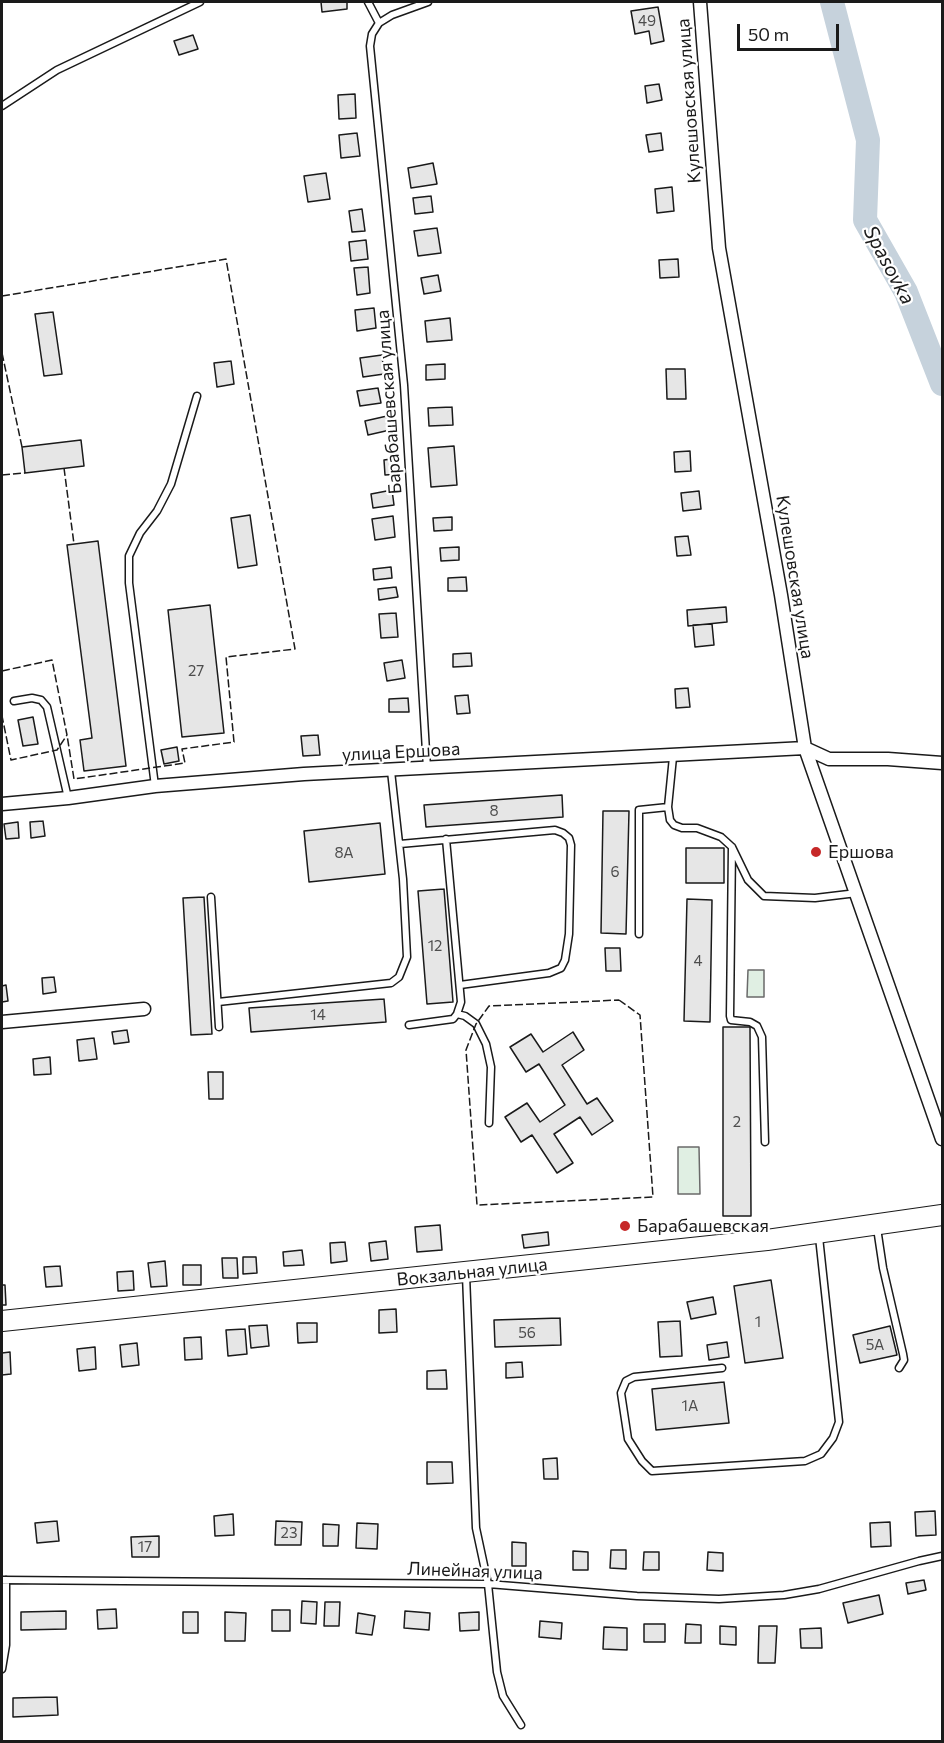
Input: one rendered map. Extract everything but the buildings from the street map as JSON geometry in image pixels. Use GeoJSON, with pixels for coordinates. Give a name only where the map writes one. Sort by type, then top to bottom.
{"type":"FeatureCollection","features":[{"type":"Feature","properties":{"kind":"main road","name":"Вокзальная улица"},"geometry":{"type":"LineString","coordinates":[[2,1321],[466,1273],[819,1233],[942,1215]]}},
{"type":"Feature","properties":{"kind":"street","name":"Кулешовская улица"},"geometry":{"type":"LineString","coordinates":[[699,2],[719,248],[781,595],[805,748],[942,1139]]}},
{"type":"Feature","properties":{"kind":"street","name":"улица Ершова"},"geometry":{"type":"LineString","coordinates":[[2,804],[68,798],[154,786],[304,774],[673,757],[805,748]]}},
{"type":"Feature","properties":{"kind":"street"},"geometry":{"type":"LineString","coordinates":[[805,748],[829,759],[888,759],[942,763]]}},
{"type":"Feature","properties":{"kind":"street"},"geometry":{"type":"LineString","coordinates":[[2,1022],[144,1009]]}},
{"type":"Feature","properties":{"kind":"lane"},"geometry":{"type":"LineString","coordinates":[[2,106],[57,70],[200,2]]}},
{"type":"Feature","properties":{"kind":"lane"},"geometry":{"type":"LineString","coordinates":[[368,2],[379,23],[392,15],[428,2]]}},
{"type":"Feature","properties":{"kind":"lane","name":"Барабашевская улица"},"geometry":{"type":"LineString","coordinates":[[379,23],[372,34],[370,60],[395,287],[409,453],[427,768]]}},
{"type":"Feature","properties":{"kind":"lane"},"geometry":{"type":"LineString","coordinates":[[154,786],[129,583],[129,556],[140,533],[157,511],[171,484],[197,396]]}},
{"type":"Feature","properties":{"kind":"lane"},"geometry":{"type":"LineString","coordinates":[[14,701],[32,698],[41,700],[47,707],[68,798]]}},
{"type":"Feature","properties":{"kind":"lane"},"geometry":{"type":"LineString","coordinates":[[673,757],[668,807],[670,820],[674,825],[682,828],[697,828],[721,837],[732,847],[748,880],[764,896],[815,898],[857,893]]}},
{"type":"Feature","properties":{"kind":"lane"},"geometry":{"type":"LineString","coordinates":[[218,1002],[391,983],[399,977],[406,957],[400,844],[391,771]]}},
{"type":"Feature","properties":{"kind":"lane"},"geometry":{"type":"LineString","coordinates":[[639,934],[639,810],[668,807]]}},
{"type":"Feature","properties":{"kind":"lane"},"geometry":{"type":"LineString","coordinates":[[400,844],[555,830],[563,833],[571,845],[569,934],[565,960],[561,968],[549,973],[460,985]]}},
{"type":"Feature","properties":{"kind":"lane"},"geometry":{"type":"LineString","coordinates":[[409,1025],[453,1019],[461,1002],[446,839]]}},
{"type":"Feature","properties":{"kind":"lane"},"geometry":{"type":"LineString","coordinates":[[732,847],[730,1016],[731,1020],[750,1022],[757,1026],[762,1036],[765,1142]]}},
{"type":"Feature","properties":{"kind":"lane"},"geometry":{"type":"LineString","coordinates":[[211,897],[219,1027]]}},
{"type":"Feature","properties":{"kind":"lane"},"geometry":{"type":"LineString","coordinates":[[457,1014],[465,1016],[476,1024],[486,1044],[490,1067],[489,1123]]}},
{"type":"Feature","properties":{"kind":"lane"},"geometry":{"type":"LineString","coordinates":[[876,1225],[883,1269],[904,1360],[899,1368]]}},
{"type":"Feature","properties":{"kind":"lane"},"geometry":{"type":"LineString","coordinates":[[722,1368],[634,1377],[626,1381],[621,1393],[628,1439],[651,1471],[805,1461],[821,1454],[833,1437],[839,1422],[819,1233]]}},
{"type":"Feature","properties":{"kind":"lane"},"geometry":{"type":"LineString","coordinates":[[466,1273],[476,1528],[488,1584],[497,1672],[503,1696],[521,1725]]}},
{"type":"Feature","properties":{"kind":"lane","name":"Линейная улица"},"geometry":{"type":"LineString","coordinates":[[4,1580],[488,1584],[637,1596],[719,1599],[784,1595],[819,1589],[919,1561],[942,1557]]}},
{"type":"Feature","properties":{"kind":"lane"},"geometry":{"type":"LineString","coordinates":[[2,1669],[6,1645],[4,1580]]}},
{"type":"Feature","properties":{"kind":"green space"},"geometry":{"type":"Polygon","coordinates":[[[748,970],[764,970],[764,997],[747,997],[748,970]]]}},
{"type":"Feature","properties":{"kind":"green space"},"geometry":{"type":"Polygon","coordinates":[[[678,1147],[699,1147],[700,1194],[678,1194],[678,1147]]]}},
{"type":"Feature","properties":{"kind":"waterway","name":"Spasovka"},"geometry":{"type":"LineString","coordinates":[[832,2],[868,140],[865,220],[906,292],[942,384]]}},
{"type":"Feature","properties":{"kind":"fence"},"geometry":{"type":"LineString","coordinates":[[2,296],[226,259],[295,649],[226,657],[234,742],[182,749],[185,763],[74,779],[67,735]]}},
{"type":"Feature","properties":{"kind":"fence"},"geometry":{"type":"LineString","coordinates":[[2,353],[22,447]]}},
{"type":"Feature","properties":{"kind":"fence"},"geometry":{"type":"LineString","coordinates":[[64,468],[74,544]]}},
{"type":"Feature","properties":{"kind":"fence"},"geometry":{"type":"LineString","coordinates":[[2,475],[25,473]]}},
{"type":"Feature","properties":{"kind":"fence"},"geometry":{"type":"LineString","coordinates":[[2,671],[52,660],[67,735],[57,750],[11,760],[2,716]]}},
{"type":"Feature","properties":{"kind":"fence"},"geometry":{"type":"LineString","coordinates":[[619,1000],[640,1015],[653,1197],[477,1205],[466,1050],[476,1024],[489,1006],[619,1000]]}},
{"type":"Feature","properties":{"kind":"place","name":"Ершова"},"geometry":{"type":"Point","coordinates":[816,852]}},
{"type":"Feature","properties":{"kind":"place","name":"Барабашевская"},"geometry":{"type":"Point","coordinates":[625,1226]}}]}
